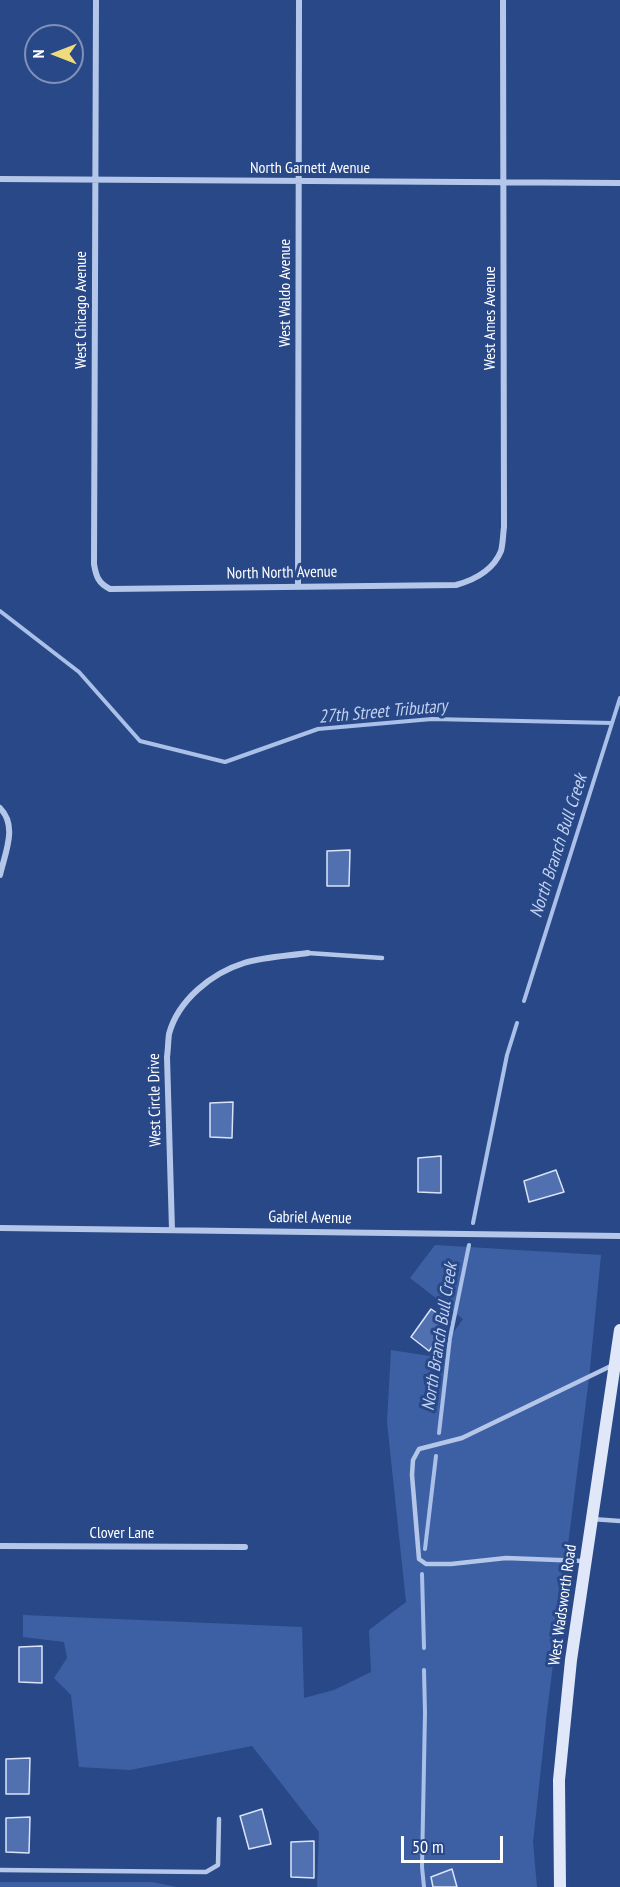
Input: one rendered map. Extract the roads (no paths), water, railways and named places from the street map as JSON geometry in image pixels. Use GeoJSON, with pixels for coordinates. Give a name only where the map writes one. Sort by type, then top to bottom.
{"type":"FeatureCollection","features":[{"type":"Feature","properties":{"kind":"main road","name":"West Wadsworth Road"},"geometry":{"type":"LineString","coordinates":[[560,1887],[559,1780],[571,1660],[620,1330]]}},
{"type":"Feature","properties":{"kind":"street","name":"West Chicago Avenue"},"geometry":{"type":"LineString","coordinates":[[96,0],[94,564],[97,577],[102,585],[110,588],[135,588]]}},
{"type":"Feature","properties":{"kind":"street","name":"West Waldo Avenue"},"geometry":{"type":"LineString","coordinates":[[298,586],[299,0]]}},
{"type":"Feature","properties":{"kind":"street","name":"West Ames Avenue"},"geometry":{"type":"LineString","coordinates":[[430,585],[456,585],[471,581],[483,574],[501,551],[504,527],[503,0]]}},
{"type":"Feature","properties":{"kind":"street","name":"North Garnett Avenue"},"geometry":{"type":"LineString","coordinates":[[0,179],[620,183]]}},
{"type":"Feature","properties":{"kind":"street","name":"North North Avenue"},"geometry":{"type":"LineString","coordinates":[[135,588],[430,585]]}},
{"type":"Feature","properties":{"kind":"street"},"geometry":{"type":"LineString","coordinates":[[0,808],[9,822],[10,831],[0,875]]}},
{"type":"Feature","properties":{"kind":"street","name":"West Circle Drive"},"geometry":{"type":"LineString","coordinates":[[172,1230],[167,1058],[170,1033],[178,1014],[204,984],[226,970],[246,962],[308,953]]}},
{"type":"Feature","properties":{"kind":"street","name":"Gabriel Avenue"},"geometry":{"type":"LineString","coordinates":[[0,1228],[620,1236]]}},
{"type":"Feature","properties":{"kind":"street","name":"Clover Lane"},"geometry":{"type":"LineString","coordinates":[[0,1546],[244,1547]]}},
{"type":"Feature","properties":{"kind":"lane"},"geometry":{"type":"LineString","coordinates":[[308,953],[382,958]]}},
{"type":"Feature","properties":{"kind":"lane"},"geometry":{"type":"LineString","coordinates":[[586,1561],[506,1558],[452,1564],[426,1564],[420,1558],[412,1460],[419,1449],[462,1438],[615,1364]]}},
{"type":"Feature","properties":{"kind":"lane"},"geometry":{"type":"LineString","coordinates":[[592,1519],[620,1521]]}},
{"type":"Feature","properties":{"kind":"lane"},"geometry":{"type":"LineString","coordinates":[[0,1870],[206,1872],[218,1865],[219,1819]]}},
{"type":"Feature","properties":{"kind":"waterway","name":"27th Street Tributary"},"geometry":{"type":"LineString","coordinates":[[0,611],[79,672],[140,741],[225,762],[318,729],[432,719],[612,723]]}},
{"type":"Feature","properties":{"kind":"waterway","name":"North Branch Bull Creek"},"geometry":{"type":"LineString","coordinates":[[524,1001],[620,698]]}},
{"type":"Feature","properties":{"kind":"waterway","name":"North Branch Bull Creek"},"geometry":{"type":"LineString","coordinates":[[473,1223],[507,1055],[517,1023]]}},
{"type":"Feature","properties":{"kind":"waterway","name":"North Branch Bull Creek"},"geometry":{"type":"LineString","coordinates":[[439,1433],[450,1338],[469,1245]]}},
{"type":"Feature","properties":{"kind":"waterway","name":"North Branch Bull Creek"},"geometry":{"type":"LineString","coordinates":[[425,1549],[436,1456]]}},
{"type":"Feature","properties":{"kind":"waterway","name":"North Branch Bull Creek"},"geometry":{"type":"LineString","coordinates":[[422,1574],[424,1648]]}},
{"type":"Feature","properties":{"kind":"waterway","name":"North Branch Bull Creek"},"geometry":{"type":"LineString","coordinates":[[424,1670],[422,1867],[424,1887]]}}]}
